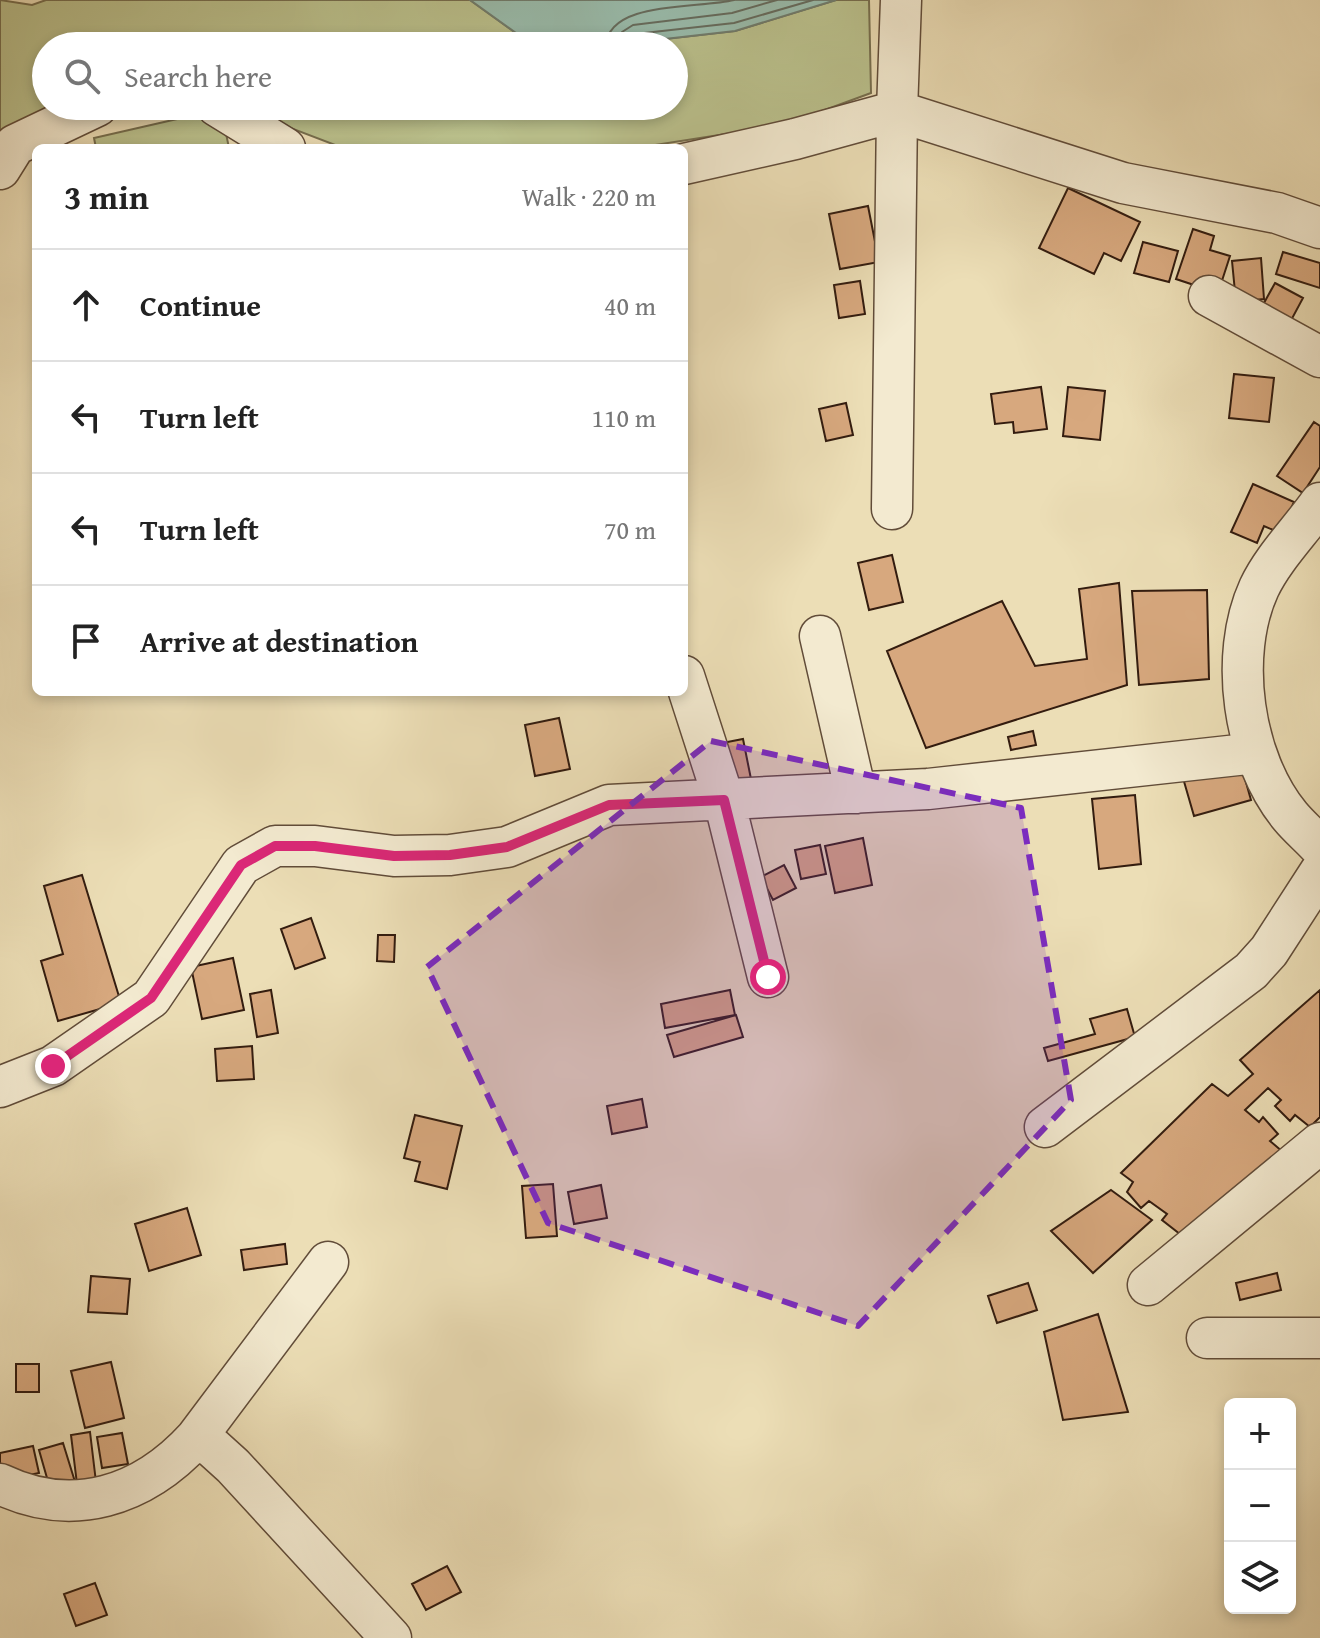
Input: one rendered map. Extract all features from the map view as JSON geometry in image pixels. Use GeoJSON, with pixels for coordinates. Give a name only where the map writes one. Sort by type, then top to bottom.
{"type":"FeatureCollection","features":[{"type":"Feature","properties":{"kind":"street"},"geometry":{"type":"LineString","coordinates":[[892,509],[901,0]]}},
{"type":"Feature","properties":{"kind":"street"},"geometry":{"type":"LineString","coordinates":[[688,163],[795,139],[897,111],[1123,183],[1277,213],[1320,228]]}},
{"type":"Feature","properties":{"kind":"street"},"geometry":{"type":"LineString","coordinates":[[0,169],[15,145],[68,120]]}},
{"type":"Feature","properties":{"kind":"street"},"geometry":{"type":"LineString","coordinates":[[240,120],[279,144]]}},
{"type":"Feature","properties":{"kind":"street"},"geometry":{"type":"LineString","coordinates":[[1209,296],[1320,357]]}},
{"type":"Feature","properties":{"kind":"street"},"geometry":{"type":"LineString","coordinates":[[1320,503],[1259,588],[1245,636],[1241,693],[1256,753],[1288,814],[1320,847]]}},
{"type":"Feature","properties":{"kind":"street"},"geometry":{"type":"LineString","coordinates":[[820,636],[856,793]]}},
{"type":"Feature","properties":{"kind":"street"},"geometry":{"type":"LineString","coordinates":[[688,688],[724,800],[768,977]]}},
{"type":"Feature","properties":{"kind":"street"},"geometry":{"type":"LineString","coordinates":[[0,1087],[53,1066],[151,998],[241,865],[275,846],[315,846],[394,856],[450,855],[507,847],[609,805],[928,789],[1256,753]]}},
{"type":"Feature","properties":{"kind":"street"},"geometry":{"type":"LineString","coordinates":[[1045,1127],[1251,971],[1269,951],[1320,872]]}},
{"type":"Feature","properties":{"kind":"street"},"geometry":{"type":"LineString","coordinates":[[1148,1285],[1320,1143]]}},
{"type":"Feature","properties":{"kind":"street"},"geometry":{"type":"LineString","coordinates":[[0,1484],[31,1499],[99,1500],[171,1465],[196,1438],[328,1262]]}},
{"type":"Feature","properties":{"kind":"street"},"geometry":{"type":"LineString","coordinates":[[1207,1338],[1320,1338]]}},
{"type":"Feature","properties":{"kind":"street"},"geometry":{"type":"LineString","coordinates":[[196,1438],[212,1447],[233,1466],[391,1638]]}},
{"type":"Feature","properties":{"kind":"highlighted area"},"geometry":{"type":"Polygon","coordinates":[[[711,741],[1021,808],[1071,1100],[858,1326],[548,1223],[427,967],[711,741]]]}},
{"type":"Feature","properties":{"kind":"green space"},"geometry":{"type":"Polygon","coordinates":[[[0,0],[32,5],[46,0],[470,0],[515,32],[32,32],[34,120],[0,133],[0,0]]]}},
{"type":"Feature","properties":{"kind":"green space"},"geometry":{"type":"Polygon","coordinates":[[[836,0],[869,0],[871,93],[784,125],[662,144],[333,144],[270,120],[688,120],[688,36],[735,31],[836,0]]]}},
{"type":"Feature","properties":{"kind":"green space"},"geometry":{"type":"Polygon","coordinates":[[[173,120],[223,120],[228,144],[95,144],[94,138],[173,120]]]}},
{"type":"Feature","properties":{"kind":"water"},"geometry":{"type":"Polygon","coordinates":[[[470,0],[836,0],[735,31],[688,36],[688,32],[515,32],[470,0]]]}},
{"type":"Feature","properties":{"kind":"building"},"geometry":{"type":"Polygon","coordinates":[[[1068,188],[1140,222],[1121,261],[1104,253],[1094,274],[1039,248],[1068,188]]]}},
{"type":"Feature","properties":{"kind":"building"},"geometry":{"type":"Polygon","coordinates":[[[868,206],[879,262],[840,269],[829,214],[868,206]]]}},
{"type":"Feature","properties":{"kind":"building"},"geometry":{"type":"Polygon","coordinates":[[[1193,229],[1214,236],[1210,250],[1230,256],[1218,293],[1176,279],[1193,229]]]}},
{"type":"Feature","properties":{"kind":"building"},"geometry":{"type":"Polygon","coordinates":[[[1143,242],[1178,251],[1169,282],[1134,273],[1143,242]]]}},
{"type":"Feature","properties":{"kind":"building"},"geometry":{"type":"Polygon","coordinates":[[[1283,252],[1320,263],[1320,288],[1276,274],[1283,252]]]}},
{"type":"Feature","properties":{"kind":"building"},"geometry":{"type":"Polygon","coordinates":[[[1261,258],[1264,299],[1236,302],[1232,261],[1261,258]]]}},
{"type":"Feature","properties":{"kind":"building"},"geometry":{"type":"Polygon","coordinates":[[[860,281],[865,314],[839,318],[834,285],[860,281]]]}},
{"type":"Feature","properties":{"kind":"building"},"geometry":{"type":"Polygon","coordinates":[[[1275,283],[1303,298],[1288,326],[1259,312],[1275,283]]]}},
{"type":"Feature","properties":{"kind":"building"},"geometry":{"type":"Polygon","coordinates":[[[1234,374],[1274,378],[1269,422],[1229,418],[1234,374]]]}},
{"type":"Feature","properties":{"kind":"building"},"geometry":{"type":"Polygon","coordinates":[[[1041,387],[1047,429],[1014,433],[1013,422],[995,424],[991,394],[1041,387]]]}},
{"type":"Feature","properties":{"kind":"building"},"geometry":{"type":"Polygon","coordinates":[[[1068,387],[1105,391],[1100,440],[1063,436],[1068,387]]]}},
{"type":"Feature","properties":{"kind":"building"},"geometry":{"type":"Polygon","coordinates":[[[846,403],[853,435],[826,441],[819,409],[846,403]]]}},
{"type":"Feature","properties":{"kind":"building"},"geometry":{"type":"Polygon","coordinates":[[[1314,422],[1320,426],[1320,467],[1303,493],[1277,476],[1314,422]]]}},
{"type":"Feature","properties":{"kind":"building"},"geometry":{"type":"Polygon","coordinates":[[[1253,484],[1294,502],[1280,533],[1264,526],[1257,543],[1231,532],[1253,484]]]}},
{"type":"Feature","properties":{"kind":"building"},"geometry":{"type":"Polygon","coordinates":[[[892,555],[903,602],[869,610],[858,563],[892,555]]]}},
{"type":"Feature","properties":{"kind":"building"},"geometry":{"type":"Polygon","coordinates":[[[1119,583],[1127,685],[926,748],[887,651],[1002,601],[1035,666],[1087,659],[1079,589],[1119,583]]]}},
{"type":"Feature","properties":{"kind":"building"},"geometry":{"type":"Polygon","coordinates":[[[1207,590],[1209,679],[1139,685],[1132,591],[1207,590]]]}},
{"type":"Feature","properties":{"kind":"building"},"geometry":{"type":"Polygon","coordinates":[[[559,718],[570,769],[535,776],[525,725],[559,718]]]}},
{"type":"Feature","properties":{"kind":"building"},"geometry":{"type":"Polygon","coordinates":[[[1033,731],[1036,745],[1011,750],[1008,737],[1033,731]]]}},
{"type":"Feature","properties":{"kind":"building"},"geometry":{"type":"Polygon","coordinates":[[[743,739],[753,789],[728,794],[717,744],[743,739]]]}},
{"type":"Feature","properties":{"kind":"building"},"geometry":{"type":"Polygon","coordinates":[[[1240,761],[1251,800],[1194,816],[1183,778],[1240,761]]]}},
{"type":"Feature","properties":{"kind":"building"},"geometry":{"type":"Polygon","coordinates":[[[1135,795],[1141,864],[1099,869],[1092,799],[1135,795]]]}},
{"type":"Feature","properties":{"kind":"building"},"geometry":{"type":"Polygon","coordinates":[[[863,838],[872,885],[835,893],[825,846],[863,838]]]}},
{"type":"Feature","properties":{"kind":"building"},"geometry":{"type":"Polygon","coordinates":[[[820,845],[826,874],[801,879],[795,850],[820,845]]]}},
{"type":"Feature","properties":{"kind":"building"},"geometry":{"type":"Polygon","coordinates":[[[784,865],[796,888],[773,900],[761,877],[784,865]]]}},
{"type":"Feature","properties":{"kind":"building"},"geometry":{"type":"Polygon","coordinates":[[[82,875],[121,1003],[58,1021],[41,961],[63,954],[44,886],[82,875]]]}},
{"type":"Feature","properties":{"kind":"building"},"geometry":{"type":"Polygon","coordinates":[[[311,918],[325,958],[295,969],[281,929],[311,918]]]}},
{"type":"Feature","properties":{"kind":"building"},"geometry":{"type":"Polygon","coordinates":[[[378,935],[395,935],[394,962],[377,961],[378,935]]]}},
{"type":"Feature","properties":{"kind":"building"},"geometry":{"type":"Polygon","coordinates":[[[233,958],[244,1010],[202,1019],[191,967],[233,958]]]}},
{"type":"Feature","properties":{"kind":"building"},"geometry":{"type":"Polygon","coordinates":[[[271,990],[278,1033],[257,1037],[250,994],[271,990]]]}},
{"type":"Feature","properties":{"kind":"building"},"geometry":{"type":"Polygon","coordinates":[[[730,990],[735,1015],[665,1028],[661,1004],[730,990]]]}},
{"type":"Feature","properties":{"kind":"building"},"geometry":{"type":"Polygon","coordinates":[[[1320,990],[1320,1117],[1310,1127],[1295,1115],[1290,1121],[1275,1106],[1281,1100],[1268,1088],[1245,1110],[1259,1122],[1263,1117],[1278,1134],[1270,1141],[1283,1152],[1185,1238],[1162,1220],[1167,1214],[1149,1201],[1141,1208],[1127,1192],[1133,1182],[1121,1173],[1212,1084],[1228,1096],[1253,1074],[1240,1060],[1320,990]]]}},
{"type":"Feature","properties":{"kind":"building"},"geometry":{"type":"Polygon","coordinates":[[[1127,1009],[1135,1037],[1048,1061],[1044,1048],[1095,1034],[1090,1019],[1127,1009]]]}},
{"type":"Feature","properties":{"kind":"building"},"geometry":{"type":"Polygon","coordinates":[[[736,1015],[743,1037],[674,1057],[667,1035],[736,1015]]]}},
{"type":"Feature","properties":{"kind":"building"},"geometry":{"type":"Polygon","coordinates":[[[252,1046],[254,1079],[217,1081],[215,1049],[252,1046]]]}},
{"type":"Feature","properties":{"kind":"building"},"geometry":{"type":"Polygon","coordinates":[[[642,1099],[647,1127],[612,1134],[607,1106],[642,1099]]]}},
{"type":"Feature","properties":{"kind":"building"},"geometry":{"type":"Polygon","coordinates":[[[415,1115],[462,1126],[447,1189],[415,1181],[420,1162],[404,1158],[415,1115]]]}},
{"type":"Feature","properties":{"kind":"building"},"geometry":{"type":"Polygon","coordinates":[[[553,1184],[557,1236],[526,1238],[522,1186],[553,1184]]]}},
{"type":"Feature","properties":{"kind":"building"},"geometry":{"type":"Polygon","coordinates":[[[601,1185],[607,1218],[574,1224],[568,1192],[601,1185]]]}},
{"type":"Feature","properties":{"kind":"building"},"geometry":{"type":"Polygon","coordinates":[[[1111,1190],[1152,1220],[1093,1273],[1051,1231],[1111,1190]]]}},
{"type":"Feature","properties":{"kind":"building"},"geometry":{"type":"Polygon","coordinates":[[[187,1208],[201,1255],[149,1271],[135,1224],[187,1208]]]}},
{"type":"Feature","properties":{"kind":"building"},"geometry":{"type":"Polygon","coordinates":[[[285,1244],[287,1264],[244,1270],[241,1250],[285,1244]]]}},
{"type":"Feature","properties":{"kind":"building"},"geometry":{"type":"Polygon","coordinates":[[[1277,1273],[1281,1290],[1240,1300],[1236,1283],[1277,1273]]]}},
{"type":"Feature","properties":{"kind":"building"},"geometry":{"type":"Polygon","coordinates":[[[91,1276],[130,1279],[127,1314],[88,1312],[91,1276]]]}},
{"type":"Feature","properties":{"kind":"building"},"geometry":{"type":"Polygon","coordinates":[[[1028,1283],[1037,1310],[997,1323],[988,1296],[1028,1283]]]}},
{"type":"Feature","properties":{"kind":"building"},"geometry":{"type":"Polygon","coordinates":[[[1098,1314],[1128,1412],[1063,1420],[1044,1332],[1098,1314]]]}},
{"type":"Feature","properties":{"kind":"building"},"geometry":{"type":"Polygon","coordinates":[[[111,1362],[124,1418],[85,1428],[71,1371],[111,1362]]]}},
{"type":"Feature","properties":{"kind":"building"},"geometry":{"type":"Polygon","coordinates":[[[16,1364],[39,1364],[39,1392],[16,1392],[16,1364]]]}},
{"type":"Feature","properties":{"kind":"building"},"geometry":{"type":"Polygon","coordinates":[[[90,1432],[96,1482],[77,1484],[71,1435],[90,1432]]]}},
{"type":"Feature","properties":{"kind":"building"},"geometry":{"type":"Polygon","coordinates":[[[122,1433],[128,1464],[102,1468],[97,1437],[122,1433]]]}},
{"type":"Feature","properties":{"kind":"building"},"geometry":{"type":"Polygon","coordinates":[[[63,1443],[76,1485],[51,1492],[39,1450],[63,1443]]]}},
{"type":"Feature","properties":{"kind":"building"},"geometry":{"type":"Polygon","coordinates":[[[33,1446],[39,1473],[0,1481],[0,1453],[33,1446]]]}},
{"type":"Feature","properties":{"kind":"building"},"geometry":{"type":"Polygon","coordinates":[[[447,1566],[461,1592],[426,1610],[412,1584],[447,1566]]]}},
{"type":"Feature","properties":{"kind":"building"},"geometry":{"type":"Polygon","coordinates":[[[95,1583],[107,1615],[76,1626],[64,1594],[95,1583]]]}},
{"type":"Feature","properties":{"kind":"route"},"geometry":{"type":"LineString","coordinates":[[53,1066],[151,998],[241,865],[275,846],[315,846],[394,856],[450,855],[507,847],[609,805],[724,800],[768,977]]}}]}
